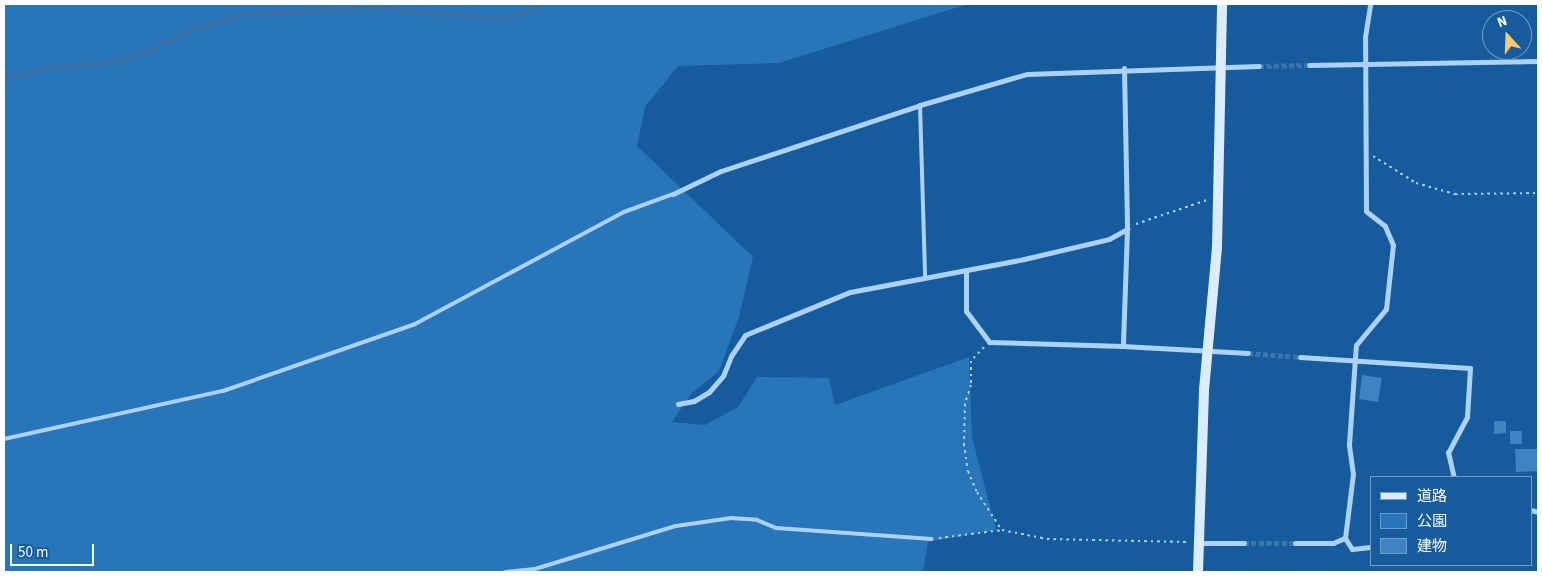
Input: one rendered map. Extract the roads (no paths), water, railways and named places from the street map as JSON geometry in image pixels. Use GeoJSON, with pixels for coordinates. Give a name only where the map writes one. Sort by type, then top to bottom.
{"type":"FeatureCollection","features":[{"type":"Feature","properties":{"kind":"street"},"geometry":{"type":"LineString","coordinates":[[1198,572],[1207,351],[1216,263],[1219,66],[1222,4]]}},
{"type":"Feature","properties":{"kind":"street"},"geometry":{"type":"LineString","coordinates":[[1370,4],[1365,25],[1366,211],[1385,226],[1393,245],[1389,298],[1378,322],[1360,337],[1354,360],[1349,444],[1353,474],[1345,538],[1352,550],[1370,547]]}},
{"type":"Feature","properties":{"kind":"street"},"geometry":{"type":"LineString","coordinates":[[1309,65],[1538,61]]}},
{"type":"Feature","properties":{"kind":"street"},"geometry":{"type":"LineString","coordinates":[[673,194],[721,171],[920,105],[1027,74],[1124,68],[1259,66]]}},
{"type":"Feature","properties":{"kind":"street"},"geometry":{"type":"LineString","coordinates":[[1123,346],[1127,229],[1124,68]]}},
{"type":"Feature","properties":{"kind":"street"},"geometry":{"type":"LineString","coordinates":[[678,404],[694,401],[710,392],[723,376],[731,356],[745,335],[850,292],[966,270],[1109,239],[1127,229]]}},
{"type":"Feature","properties":{"kind":"street"},"geometry":{"type":"LineString","coordinates":[[966,270],[966,311],[989,342],[1123,346],[1248,353]]}},
{"type":"Feature","properties":{"kind":"street"},"geometry":{"type":"LineString","coordinates":[[1300,356],[1470,368],[1467,417],[1448,452],[1454,476]]}},
{"type":"Feature","properties":{"kind":"street"},"geometry":{"type":"LineString","coordinates":[[1295,543],[1334,543],[1345,538]]}},
{"type":"Feature","properties":{"kind":"street"},"geometry":{"type":"LineString","coordinates":[[1199,543],[1244,543]]}},
{"type":"Feature","properties":{"kind":"lane"},"geometry":{"type":"LineString","coordinates":[[920,105],[924,277]]}},
{"type":"Feature","properties":{"kind":"lane"},"geometry":{"type":"LineString","coordinates":[[4,439],[223,391],[415,324],[624,212],[673,194]]}},
{"type":"Feature","properties":{"kind":"lane"},"geometry":{"type":"LineString","coordinates":[[505,572],[535,568],[676,526],[731,518],[757,520],[776,528],[932,539]]}},
{"type":"Feature","properties":{"kind":"waterway"},"geometry":{"type":"LineString","coordinates":[[4,78],[44,68],[110,63],[143,53],[185,31],[242,14],[378,8],[504,19],[542,4]]}},
{"type":"Feature","properties":{"kind":"tunnel"},"geometry":{"type":"LineString","coordinates":[[1259,66],[1309,65]]}},
{"type":"Feature","properties":{"kind":"tunnel"},"geometry":{"type":"LineString","coordinates":[[1248,353],[1300,357]]}},
{"type":"Feature","properties":{"kind":"tunnel"},"geometry":{"type":"LineString","coordinates":[[1244,543],[1295,543]]}}]}
